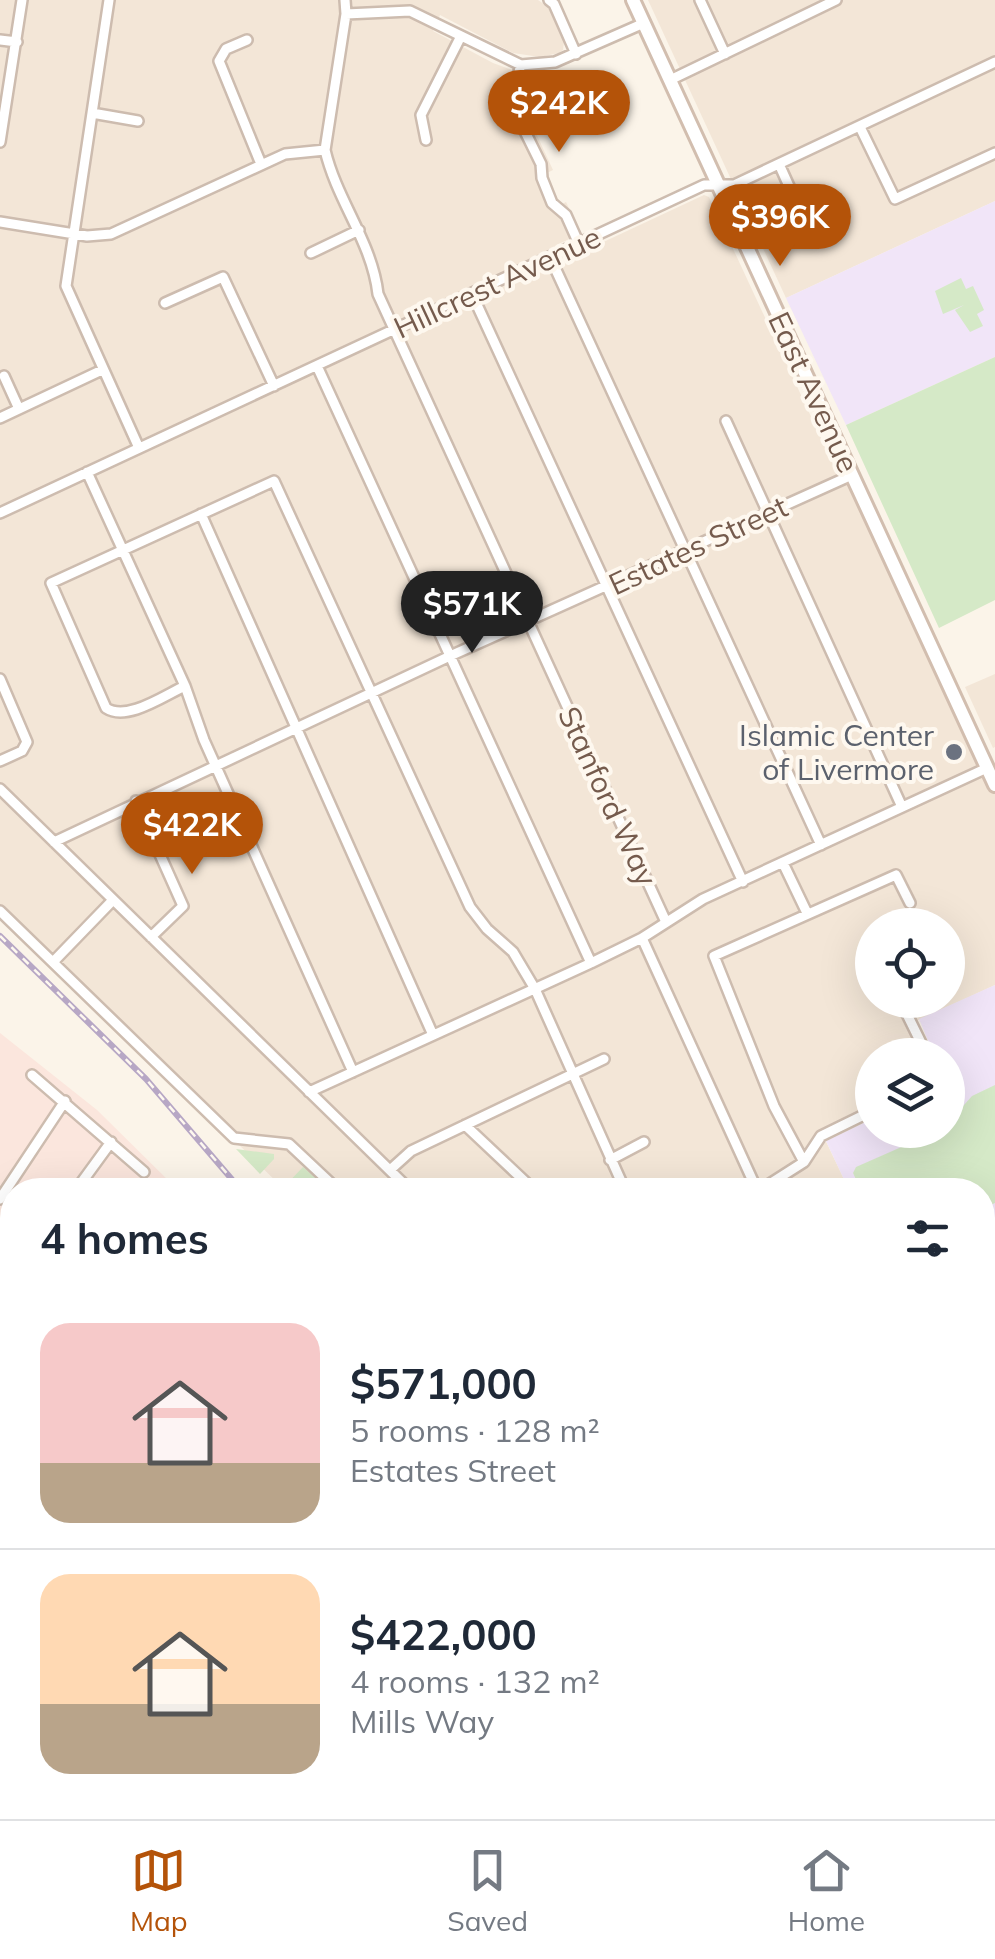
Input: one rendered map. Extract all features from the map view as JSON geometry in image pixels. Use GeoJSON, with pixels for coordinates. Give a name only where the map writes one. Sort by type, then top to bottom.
{"type":"FeatureCollection","features":[{"type":"Feature","properties":{"kind":"main road","name":"East Avenue"},"geometry":{"type":"LineString","coordinates":[[633,0],[995,785]]}},
{"type":"Feature","properties":{"kind":"street"},"geometry":{"type":"LineString","coordinates":[[0,135],[22,0]]}},
{"type":"Feature","properties":{"kind":"street"},"geometry":{"type":"LineString","coordinates":[[109,0],[66,278],[68,298],[138,448]]}},
{"type":"Feature","properties":{"kind":"street","name":"Stanford Way"},"geometry":{"type":"LineString","coordinates":[[344,0],[346,14],[325,150],[330,169],[375,266],[378,294],[394,330],[666,922]]}},
{"type":"Feature","properties":{"kind":"street"},"geometry":{"type":"LineString","coordinates":[[549,0],[576,54]]}},
{"type":"Feature","properties":{"kind":"street"},"geometry":{"type":"LineString","coordinates":[[700,0],[725,54]]}},
{"type":"Feature","properties":{"kind":"street"},"geometry":{"type":"LineString","coordinates":[[670,80],[836,0]]}},
{"type":"Feature","properties":{"kind":"street"},"geometry":{"type":"LineString","coordinates":[[346,14],[410,11],[521,65],[546,64],[576,54],[644,23]]}},
{"type":"Feature","properties":{"kind":"street"},"geometry":{"type":"LineString","coordinates":[[426,140],[420,116],[461,36]]}},
{"type":"Feature","properties":{"kind":"street"},"geometry":{"type":"LineString","coordinates":[[0,40],[17,42]]}},
{"type":"Feature","properties":{"kind":"street"},"geometry":{"type":"LineString","coordinates":[[246,40],[226,49],[219,61],[261,164]]}},
{"type":"Feature","properties":{"kind":"street","name":"Hillcrest Avenue"},"geometry":{"type":"LineString","coordinates":[[0,512],[704,186],[734,185],[995,62]]}},
{"type":"Feature","properties":{"kind":"street"},"geometry":{"type":"LineString","coordinates":[[521,65],[512,105],[542,164],[542,178],[552,203],[566,215],[579,244]]}},
{"type":"Feature","properties":{"kind":"street"},"geometry":{"type":"LineString","coordinates":[[92,113],[138,122]]}},
{"type":"Feature","properties":{"kind":"street"},"geometry":{"type":"LineString","coordinates":[[860,127],[895,199],[995,153]]}},
{"type":"Feature","properties":{"kind":"street"},"geometry":{"type":"LineString","coordinates":[[0,222],[73,234],[111,234],[285,154],[325,150]]}},
{"type":"Feature","properties":{"kind":"street"},"geometry":{"type":"LineString","coordinates":[[779,164],[811,235]]}},
{"type":"Feature","properties":{"kind":"street"},"geometry":{"type":"LineString","coordinates":[[310,252],[358,230]]}},
{"type":"Feature","properties":{"kind":"street"},"geometry":{"type":"LineString","coordinates":[[550,257],[821,845]]}},
{"type":"Feature","properties":{"kind":"street"},"geometry":{"type":"LineString","coordinates":[[166,303],[223,276],[274,386]]}},
{"type":"Feature","properties":{"kind":"street"},"geometry":{"type":"LineString","coordinates":[[472,294],[743,882]]}},
{"type":"Feature","properties":{"kind":"street"},"geometry":{"type":"LineString","coordinates":[[316,366],[591,963]]}},
{"type":"Feature","properties":{"kind":"street"},"geometry":{"type":"LineString","coordinates":[[0,418],[102,370]]}},
{"type":"Feature","properties":{"kind":"street"},"geometry":{"type":"LineString","coordinates":[[4,376],[19,409]]}},
{"type":"Feature","properties":{"kind":"street"},"geometry":{"type":"LineString","coordinates":[[726,421],[902,808]]}},
{"type":"Feature","properties":{"kind":"street"},"geometry":{"type":"LineString","coordinates":[[87,472],[353,1072]]}},
{"type":"Feature","properties":{"kind":"street","name":"Estates Street"},"geometry":{"type":"LineString","coordinates":[[54,842],[450,656],[852,475]]}},
{"type":"Feature","properties":{"kind":"street"},"geometry":{"type":"LineString","coordinates":[[185,686],[126,712],[106,708],[51,583],[274,481],[470,907],[513,952],[535,989],[619,1178]]}},
{"type":"Feature","properties":{"kind":"street"},"geometry":{"type":"LineString","coordinates":[[201,514],[433,1035]]}},
{"type":"Feature","properties":{"kind":"street"},"geometry":{"type":"LineString","coordinates":[[0,680],[28,742],[22,751],[0,761]]}},
{"type":"Feature","properties":{"kind":"street"},"geometry":{"type":"LineString","coordinates":[[309,1092],[591,963],[642,938],[704,899],[987,768]]}},
{"type":"Feature","properties":{"kind":"street"},"geometry":{"type":"LineString","coordinates":[[0,789],[398,1178]]}},
{"type":"Feature","properties":{"kind":"street"},"geometry":{"type":"LineString","coordinates":[[136,801],[184,906],[151,937]]}},
{"type":"Feature","properties":{"kind":"street"},"geometry":{"type":"LineString","coordinates":[[783,862],[806,913]]}},
{"type":"Feature","properties":{"kind":"street"},"geometry":{"type":"LineString","coordinates":[[804,1162],[774,1106],[714,956],[896,876],[910,904]]}},
{"type":"Feature","properties":{"kind":"street"},"geometry":{"type":"LineString","coordinates":[[54,960],[113,900]]}},
{"type":"Feature","properties":{"kind":"street"},"geometry":{"type":"LineString","coordinates":[[0,911],[234,1138],[290,1144],[325,1178]]}},
{"type":"Feature","properties":{"kind":"street"},"geometry":{"type":"LineString","coordinates":[[642,938],[752,1178]]}},
{"type":"Feature","properties":{"kind":"street"},"geometry":{"type":"LineString","coordinates":[[390,1170],[411,1151],[604,1059]]}},
{"type":"Feature","properties":{"kind":"street"},"geometry":{"type":"LineString","coordinates":[[32,1076],[144,1172]]}},
{"type":"Feature","properties":{"kind":"street"},"geometry":{"type":"LineString","coordinates":[[14,1178],[65,1101]]}},
{"type":"Feature","properties":{"kind":"street"},"geometry":{"type":"LineString","coordinates":[[780,1178],[804,1162],[821,1136],[855,1119]]}},
{"type":"Feature","properties":{"kind":"street"},"geometry":{"type":"LineString","coordinates":[[465,1125],[521,1178]]}},
{"type":"Feature","properties":{"kind":"street"},"geometry":{"type":"LineString","coordinates":[[85,1178],[111,1142]]}},
{"type":"Feature","properties":{"kind":"street"},"geometry":{"type":"LineString","coordinates":[[610,1160],[644,1142]]}},
{"type":"Feature","properties":{"kind":"shaded area"},"geometry":{"type":"Polygon","coordinates":[[[0,0],[538,0],[548,7],[564,42],[559,53],[540,57],[513,53],[440,15],[433,31],[493,63],[523,74],[521,101],[553,170],[545,174],[560,205],[566,202],[581,234],[556,245],[567,259],[704,195],[709,197],[833,464],[849,467],[995,785],[995,985],[965,999],[965,908],[855,908],[855,1018],[923,1018],[910,1024],[915,1038],[855,1038],[855,1115],[821,1131],[843,1178],[273,1178],[0,911],[0,0]]]}},
{"type":"Feature","properties":{"kind":"shaded area"},"geometry":{"type":"Polygon","coordinates":[[[648,0],[995,0],[995,201],[786,298],[648,0]]]}},
{"type":"Feature","properties":{"kind":"shaded area"},"geometry":{"type":"Polygon","coordinates":[[[995,201],[995,357],[846,425],[786,298],[995,201]]]}},
{"type":"Feature","properties":{"kind":"shaded area"},"geometry":{"type":"Polygon","coordinates":[[[995,674],[995,747],[993,748],[965,687],[995,674]]]}},
{"type":"Feature","properties":{"kind":"shaded area"},"geometry":{"type":"Polygon","coordinates":[[[995,985],[995,1178],[843,1178],[826,1141],[855,1127],[855,1148],[965,1148],[965,1038],[927,1038],[919,1019],[965,1018],[965,998],[995,985]]]}},
{"type":"Feature","properties":{"kind":"shaded area"},"geometry":{"type":"Polygon","coordinates":[[[0,1033],[97,1110],[166,1178],[0,1178],[0,1033]]]}},
{"type":"Feature","properties":{"kind":"green space"},"geometry":{"type":"Polygon","coordinates":[[[961,278],[966,289],[973,286],[984,310],[977,314],[983,326],[970,332],[955,310],[964,305],[943,314],[935,291],[961,278]]]}},
{"type":"Feature","properties":{"kind":"green space"},"geometry":{"type":"Polygon","coordinates":[[[995,357],[995,600],[939,628],[846,425],[995,357]]]}},
{"type":"Feature","properties":{"kind":"green space"},"geometry":{"type":"Polygon","coordinates":[[[995,1085],[995,1178],[855,1178],[856,1167],[899,1148],[965,1148],[965,1104],[995,1085]]]}},
{"type":"Feature","properties":{"kind":"green space"},"geometry":{"type":"Polygon","coordinates":[[[236,1149],[274,1154],[274,1159],[260,1174],[236,1149]]]}},
{"type":"Feature","properties":{"kind":"green space"},"geometry":{"type":"Polygon","coordinates":[[[303,1167],[316,1178],[292,1178],[303,1167]]]}},
{"type":"Feature","properties":{"kind":"railway"},"geometry":{"type":"LineString","coordinates":[[0,936],[146,1079],[231,1178]]}},
{"type":"Feature","properties":{"kind":"place","name":"Islamic Center of Livermore"},"geometry":{"type":"Point","coordinates":[954,752]}}]}
